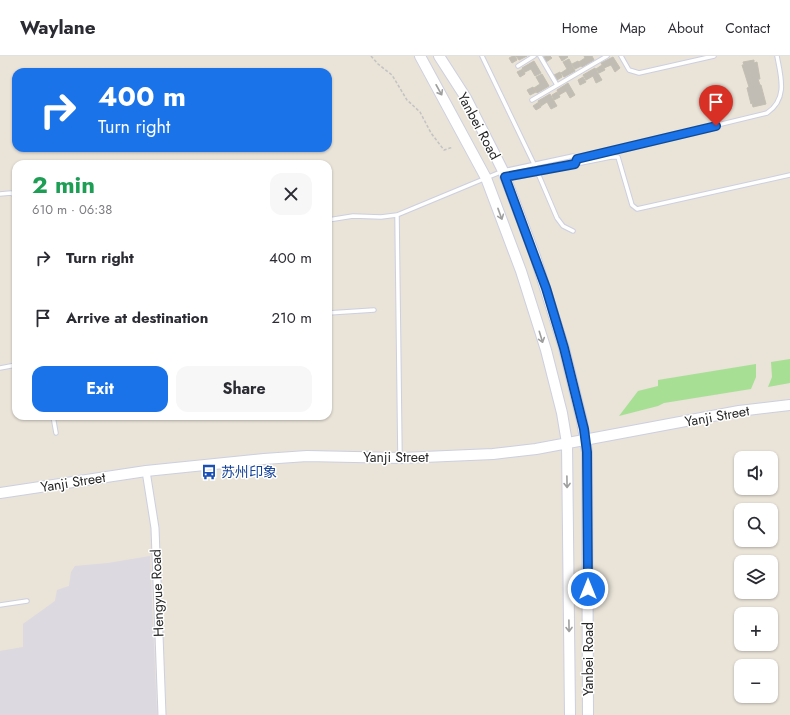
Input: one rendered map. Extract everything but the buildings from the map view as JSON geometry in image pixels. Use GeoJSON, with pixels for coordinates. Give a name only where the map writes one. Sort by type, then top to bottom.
{"type":"FeatureCollection","features":[{"type":"Feature","properties":{"kind":"main road","name":"Yanbei Road"},"geometry":{"type":"LineString","coordinates":[[420,56],[486,178],[521,271],[546,350],[562,413],[566,443],[570,715]]}},
{"type":"Feature","properties":{"kind":"main road","name":"Yanbei Road"},"geometry":{"type":"LineString","coordinates":[[439,56],[469,104],[504,174],[550,300],[571,371],[586,440],[588,715]]}},
{"type":"Feature","properties":{"kind":"main road","name":"Yanji Street"},"geometry":{"type":"LineString","coordinates":[[0,493],[146,471],[306,456],[400,458],[493,454],[536,449],[739,411],[790,405]]}},
{"type":"Feature","properties":{"kind":"street","name":"Hengyue Road"},"geometry":{"type":"LineString","coordinates":[[146,471],[155,528],[162,715]]}},
{"type":"Feature","properties":{"kind":"lane"},"geometry":{"type":"LineString","coordinates":[[482,56],[534,164],[560,224],[573,231]]}},
{"type":"Feature","properties":{"kind":"lane"},"geometry":{"type":"LineString","coordinates":[[518,66],[534,56]]}},
{"type":"Feature","properties":{"kind":"lane"},"geometry":{"type":"LineString","coordinates":[[540,56],[557,85]]}},
{"type":"Feature","properties":{"kind":"lane"},"geometry":{"type":"LineString","coordinates":[[532,100],[607,56]]}},
{"type":"Feature","properties":{"kind":"lane"},"geometry":{"type":"LineString","coordinates":[[621,56],[629,70],[639,73],[714,56]]}},
{"type":"Feature","properties":{"kind":"lane"},"geometry":{"type":"LineString","coordinates":[[504,174],[537,171],[575,164],[577,159],[767,112],[776,105],[781,96],[782,79],[777,56]]}},
{"type":"Feature","properties":{"kind":"lane"},"geometry":{"type":"LineString","coordinates":[[332,219],[353,216],[397,215],[486,178],[534,164],[573,156],[581,163],[618,157],[632,205],[637,209],[790,175]]}},
{"type":"Feature","properties":{"kind":"lane"},"geometry":{"type":"LineString","coordinates":[[0,194],[12,194]]}},
{"type":"Feature","properties":{"kind":"lane"},"geometry":{"type":"LineString","coordinates":[[397,215],[400,458]]}},
{"type":"Feature","properties":{"kind":"lane"},"geometry":{"type":"LineString","coordinates":[[332,313],[374,310]]}},
{"type":"Feature","properties":{"kind":"lane"},"geometry":{"type":"LineString","coordinates":[[0,368],[12,366]]}},
{"type":"Feature","properties":{"kind":"lane"},"geometry":{"type":"LineString","coordinates":[[54,420],[56,433]]}},
{"type":"Feature","properties":{"kind":"lane"},"geometry":{"type":"LineString","coordinates":[[0,605],[27,601]]}},
{"type":"Feature","properties":{"kind":"path"},"geometry":{"type":"LineString","coordinates":[[371,56],[378,64],[392,75],[407,100],[420,112],[430,133],[444,150],[453,147]]}},
{"type":"Feature","properties":{"kind":"shaded area"},"geometry":{"type":"Polygon","coordinates":[[[150,556],[157,715],[0,715],[0,651],[23,647],[23,624],[55,601],[57,590],[69,586],[71,572],[75,566],[108,563],[150,556]]]}},
{"type":"Feature","properties":{"kind":"green space"},"geometry":{"type":"Polygon","coordinates":[[[790,359],[790,383],[768,387],[772,377],[771,362],[790,359]]]}},
{"type":"Feature","properties":{"kind":"green space"},"geometry":{"type":"Polygon","coordinates":[[[756,364],[756,377],[751,389],[664,403],[658,406],[619,416],[638,391],[658,386],[658,380],[756,364]]]}},
{"type":"Feature","properties":{"kind":"place","name":"苏州印象"},"geometry":{"type":"Point","coordinates":[209,472]}},
{"type":"Feature","properties":{"kind":"route"},"geometry":{"type":"LineString","coordinates":[[588,589],[587,452],[584,429],[571,371],[546,288],[505,177],[575,164],[577,159],[716,126]]}}]}
